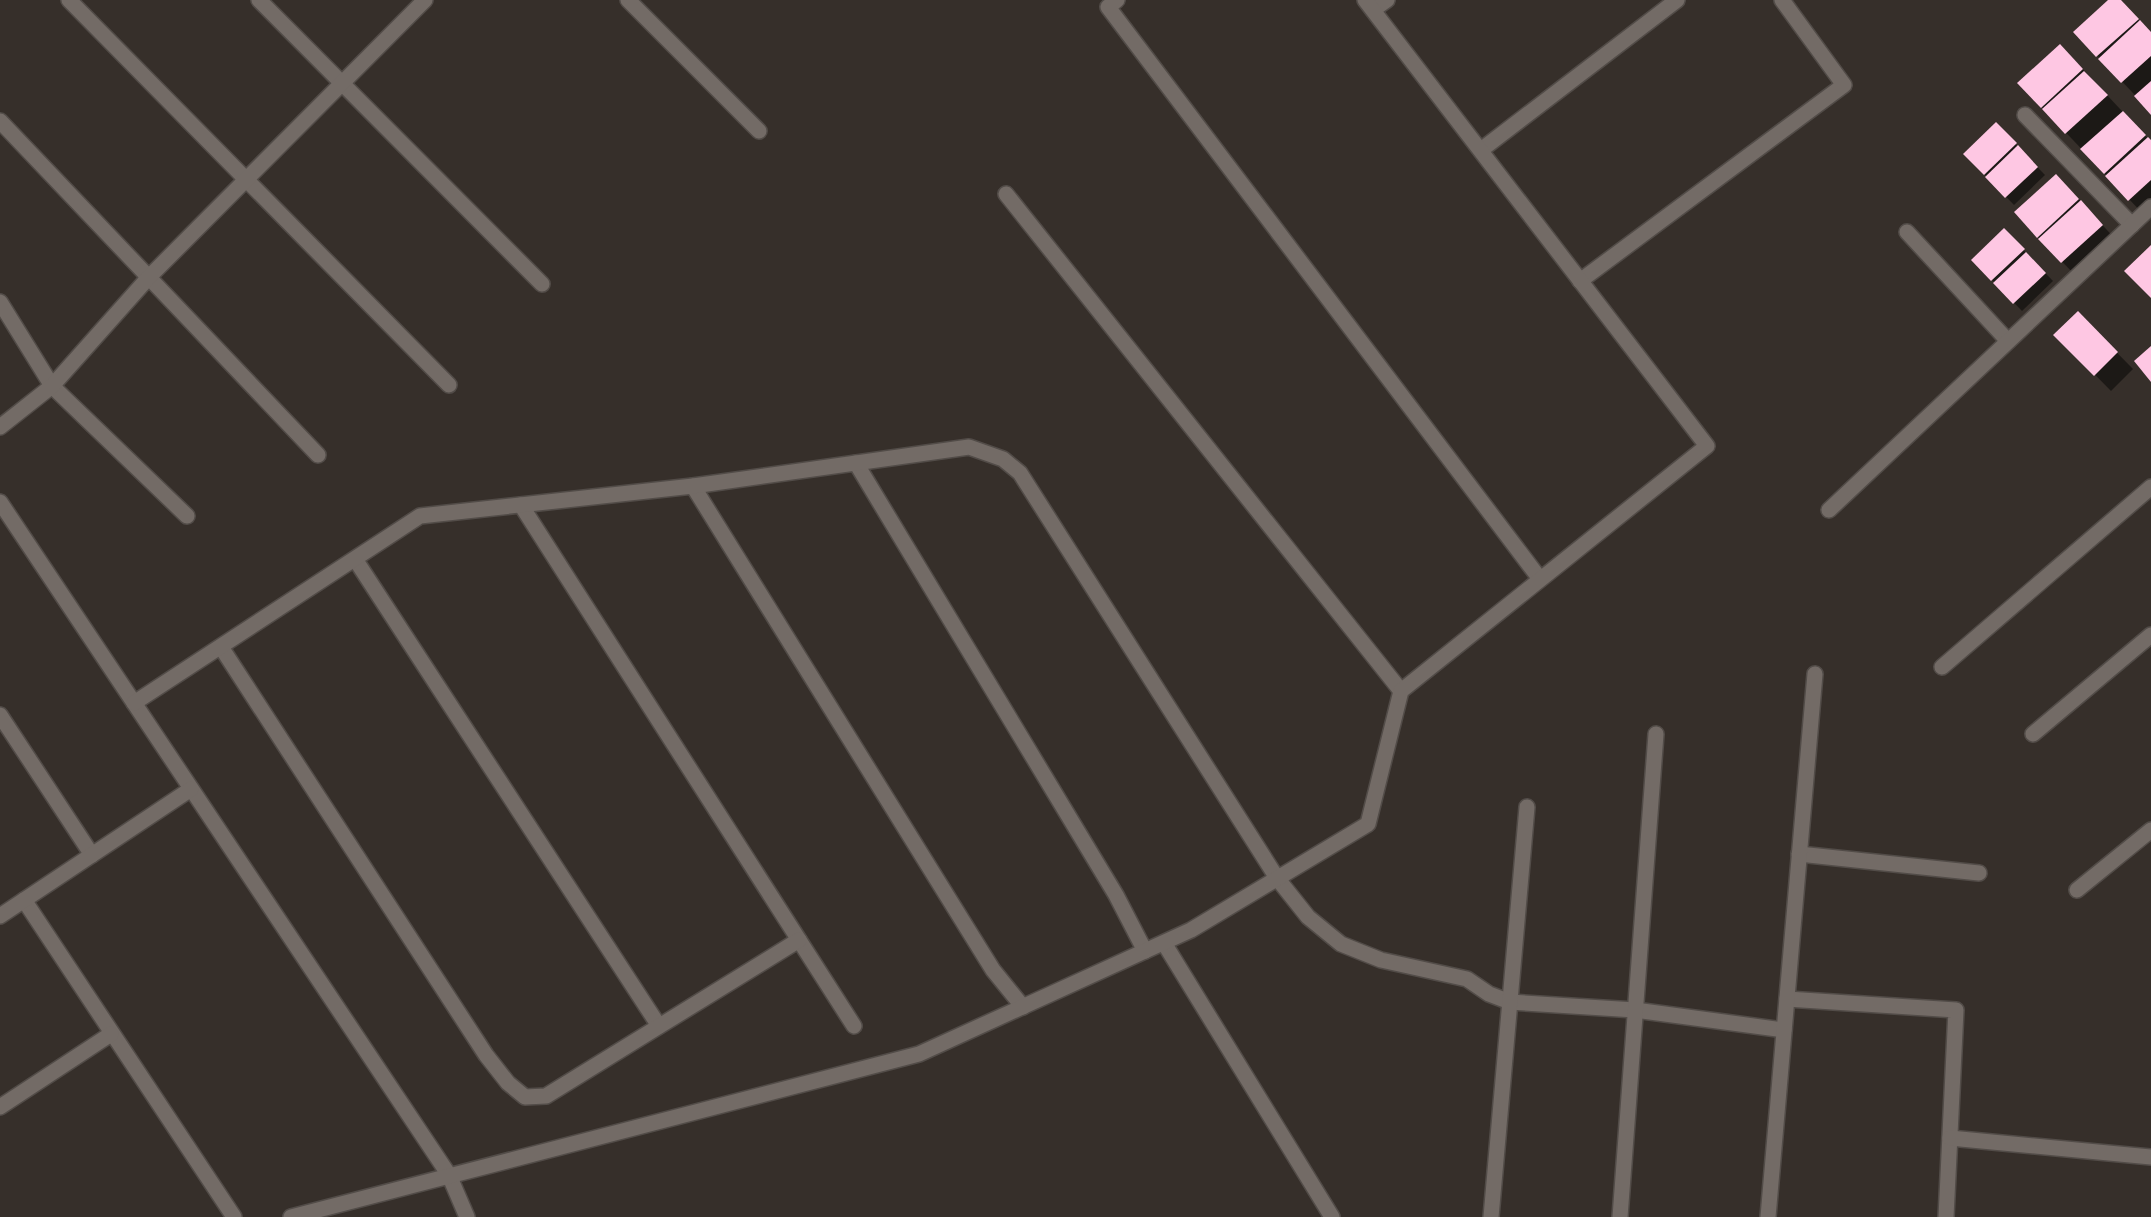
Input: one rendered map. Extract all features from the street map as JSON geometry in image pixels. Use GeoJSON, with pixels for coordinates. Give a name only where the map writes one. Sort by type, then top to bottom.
{"type":"FeatureCollection","features":[{"type":"Feature","properties":{"kind":"street"},"geometry":{"type":"LineString","coordinates":[[69,0],[449,385]]}},
{"type":"Feature","properties":{"kind":"street"},"geometry":{"type":"LineString","coordinates":[[259,0],[542,284]]}},
{"type":"Feature","properties":{"kind":"street"},"geometry":{"type":"LineString","coordinates":[[0,427],[52,386],[149,278],[425,0]]}},
{"type":"Feature","properties":{"kind":"street"},"geometry":{"type":"LineString","coordinates":[[628,0],[759,131]]}},
{"type":"Feature","properties":{"kind":"street"},"geometry":{"type":"LineString","coordinates":[[1117,0],[1108,7],[1540,579]]}},
{"type":"Feature","properties":{"kind":"street"},"geometry":{"type":"LineString","coordinates":[[291,1217],[919,1054],[1191,930],[1368,824],[1401,691],[1707,446],[1369,5],[1387,0]]}},
{"type":"Feature","properties":{"kind":"street"},"geometry":{"type":"LineString","coordinates":[[1481,150],[1677,0]]}},
{"type":"Feature","properties":{"kind":"street"},"geometry":{"type":"LineString","coordinates":[[1580,280],[1844,85],[1782,0]]}},
{"type":"Feature","properties":{"kind":"street"},"geometry":{"type":"LineString","coordinates":[[2025,115],[2132,225]]}},
{"type":"Feature","properties":{"kind":"street"},"geometry":{"type":"LineString","coordinates":[[0,121],[318,455]]}},
{"type":"Feature","properties":{"kind":"street"},"geometry":{"type":"LineString","coordinates":[[1006,194],[1401,691]]}},
{"type":"Feature","properties":{"kind":"street"},"geometry":{"type":"LineString","coordinates":[[1829,510],[2151,207]]}},
{"type":"Feature","properties":{"kind":"street"},"geometry":{"type":"LineString","coordinates":[[1907,232],[2008,341]]}},
{"type":"Feature","properties":{"kind":"street"},"geometry":{"type":"LineString","coordinates":[[0,302],[52,386],[187,516]]}},
{"type":"Feature","properties":{"kind":"street"},"geometry":{"type":"LineString","coordinates":[[134,703],[420,516],[693,486],[969,447],[1003,459],[1020,473],[1277,878],[1308,917],[1341,944],[1381,960],[1467,979],[1489,994],[1510,1002],[1635,1010],[1784,1030]]}},
{"type":"Feature","properties":{"kind":"street"},"geometry":{"type":"LineString","coordinates":[[856,463],[1116,895],[1144,951]]}},
{"type":"Feature","properties":{"kind":"street"},"geometry":{"type":"LineString","coordinates":[[693,486],[993,970],[1023,1007]]}},
{"type":"Feature","properties":{"kind":"street"},"geometry":{"type":"LineString","coordinates":[[1942,667],[2151,487]]}},
{"type":"Feature","properties":{"kind":"street"},"geometry":{"type":"LineString","coordinates":[[0,502],[449,1175],[467,1217]]}},
{"type":"Feature","properties":{"kind":"street"},"geometry":{"type":"LineString","coordinates":[[521,505],[854,1026]]}},
{"type":"Feature","properties":{"kind":"street"},"geometry":{"type":"LineString","coordinates":[[355,559],[659,1026]]}},
{"type":"Feature","properties":{"kind":"street"},"geometry":{"type":"LineString","coordinates":[[2033,734],[2151,634]]}},
{"type":"Feature","properties":{"kind":"street"},"geometry":{"type":"LineString","coordinates":[[221,646],[486,1055],[508,1083],[525,1097],[546,1096],[799,940]]}},
{"type":"Feature","properties":{"kind":"street"},"geometry":{"type":"LineString","coordinates":[[1768,1217],[1815,674]]}},
{"type":"Feature","properties":{"kind":"street"},"geometry":{"type":"LineString","coordinates":[[0,715],[92,855]]}},
{"type":"Feature","properties":{"kind":"street"},"geometry":{"type":"LineString","coordinates":[[1620,1217],[1656,734]]}},
{"type":"Feature","properties":{"kind":"street"},"geometry":{"type":"LineString","coordinates":[[0,916],[191,789]]}},
{"type":"Feature","properties":{"kind":"street"},"geometry":{"type":"LineString","coordinates":[[1491,1217],[1527,807]]}},
{"type":"Feature","properties":{"kind":"street"},"geometry":{"type":"LineString","coordinates":[[2077,890],[2151,830]]}},
{"type":"Feature","properties":{"kind":"street"},"geometry":{"type":"LineString","coordinates":[[1799,854],[1979,873]]}},
{"type":"Feature","properties":{"kind":"street"},"geometry":{"type":"LineString","coordinates":[[24,900],[234,1217]]}},
{"type":"Feature","properties":{"kind":"street"},"geometry":{"type":"LineString","coordinates":[[1164,943],[1332,1217]]}},
{"type":"Feature","properties":{"kind":"street"},"geometry":{"type":"LineString","coordinates":[[1787,999],[1956,1010],[1946,1217]]}},
{"type":"Feature","properties":{"kind":"street"},"geometry":{"type":"LineString","coordinates":[[0,1107],[111,1034]]}},
{"type":"Feature","properties":{"kind":"street"},"geometry":{"type":"LineString","coordinates":[[1950,1138],[2151,1157]]}},
{"type":"Feature","properties":{"kind":"building"},"geometry":{"type":"Polygon","coordinates":[[[2108,0],[2121,0],[2139,19],[2096,57],[2073,32],[2108,0]]]}},
{"type":"Feature","properties":{"kind":"building"},"geometry":{"type":"Polygon","coordinates":[[[2140,20],[2151,32],[2151,56],[2121,83],[2098,59],[2140,20]]]}},
{"type":"Feature","properties":{"kind":"building"},"geometry":{"type":"Polygon","coordinates":[[[2060,44],[2083,69],[2041,108],[2017,83],[2060,44]]]}},
{"type":"Feature","properties":{"kind":"building"},"geometry":{"type":"Polygon","coordinates":[[[2084,71],[2108,95],[2065,134],[2042,109],[2084,71]]]}},
{"type":"Feature","properties":{"kind":"building"},"geometry":{"type":"Polygon","coordinates":[[[2151,81],[2151,115],[2134,96],[2151,81]]]}},
{"type":"Feature","properties":{"kind":"building"},"geometry":{"type":"Polygon","coordinates":[[[2123,111],[2146,135],[2104,174],[2080,149],[2123,111]]]}},
{"type":"Feature","properties":{"kind":"building"},"geometry":{"type":"Polygon","coordinates":[[[1996,122],[2017,143],[1984,175],[1963,154],[1996,122]]]}},
{"type":"Feature","properties":{"kind":"building"},"geometry":{"type":"Polygon","coordinates":[[[2148,137],[2151,140],[2151,180],[2128,201],[2105,176],[2148,137]]]}},
{"type":"Feature","properties":{"kind":"building"},"geometry":{"type":"Polygon","coordinates":[[[2018,145],[2038,167],[2005,198],[1985,177],[2018,145]]]}},
{"type":"Feature","properties":{"kind":"building"},"geometry":{"type":"Polygon","coordinates":[[[2056,174],[2079,199],[2037,238],[2014,212],[2056,174]]]}},
{"type":"Feature","properties":{"kind":"building"},"geometry":{"type":"Polygon","coordinates":[[[2081,200],[2103,225],[2061,263],[2038,239],[2081,200]]]}},
{"type":"Feature","properties":{"kind":"building"},"geometry":{"type":"Polygon","coordinates":[[[2004,228],[2025,249],[1991,281],[1971,260],[2004,228]]]}},
{"type":"Feature","properties":{"kind":"building"},"geometry":{"type":"Polygon","coordinates":[[[2151,245],[2151,298],[2124,271],[2151,245]]]}},
{"type":"Feature","properties":{"kind":"building"},"geometry":{"type":"Polygon","coordinates":[[[2026,252],[2046,273],[2013,304],[1993,283],[2026,252]]]}},
{"type":"Feature","properties":{"kind":"building"},"geometry":{"type":"Polygon","coordinates":[[[2078,311],[2118,352],[2094,376],[2053,335],[2078,311]]]}},
{"type":"Feature","properties":{"kind":"building"},"geometry":{"type":"Polygon","coordinates":[[[2151,346],[2151,382],[2134,361],[2151,346]]]}}]}
